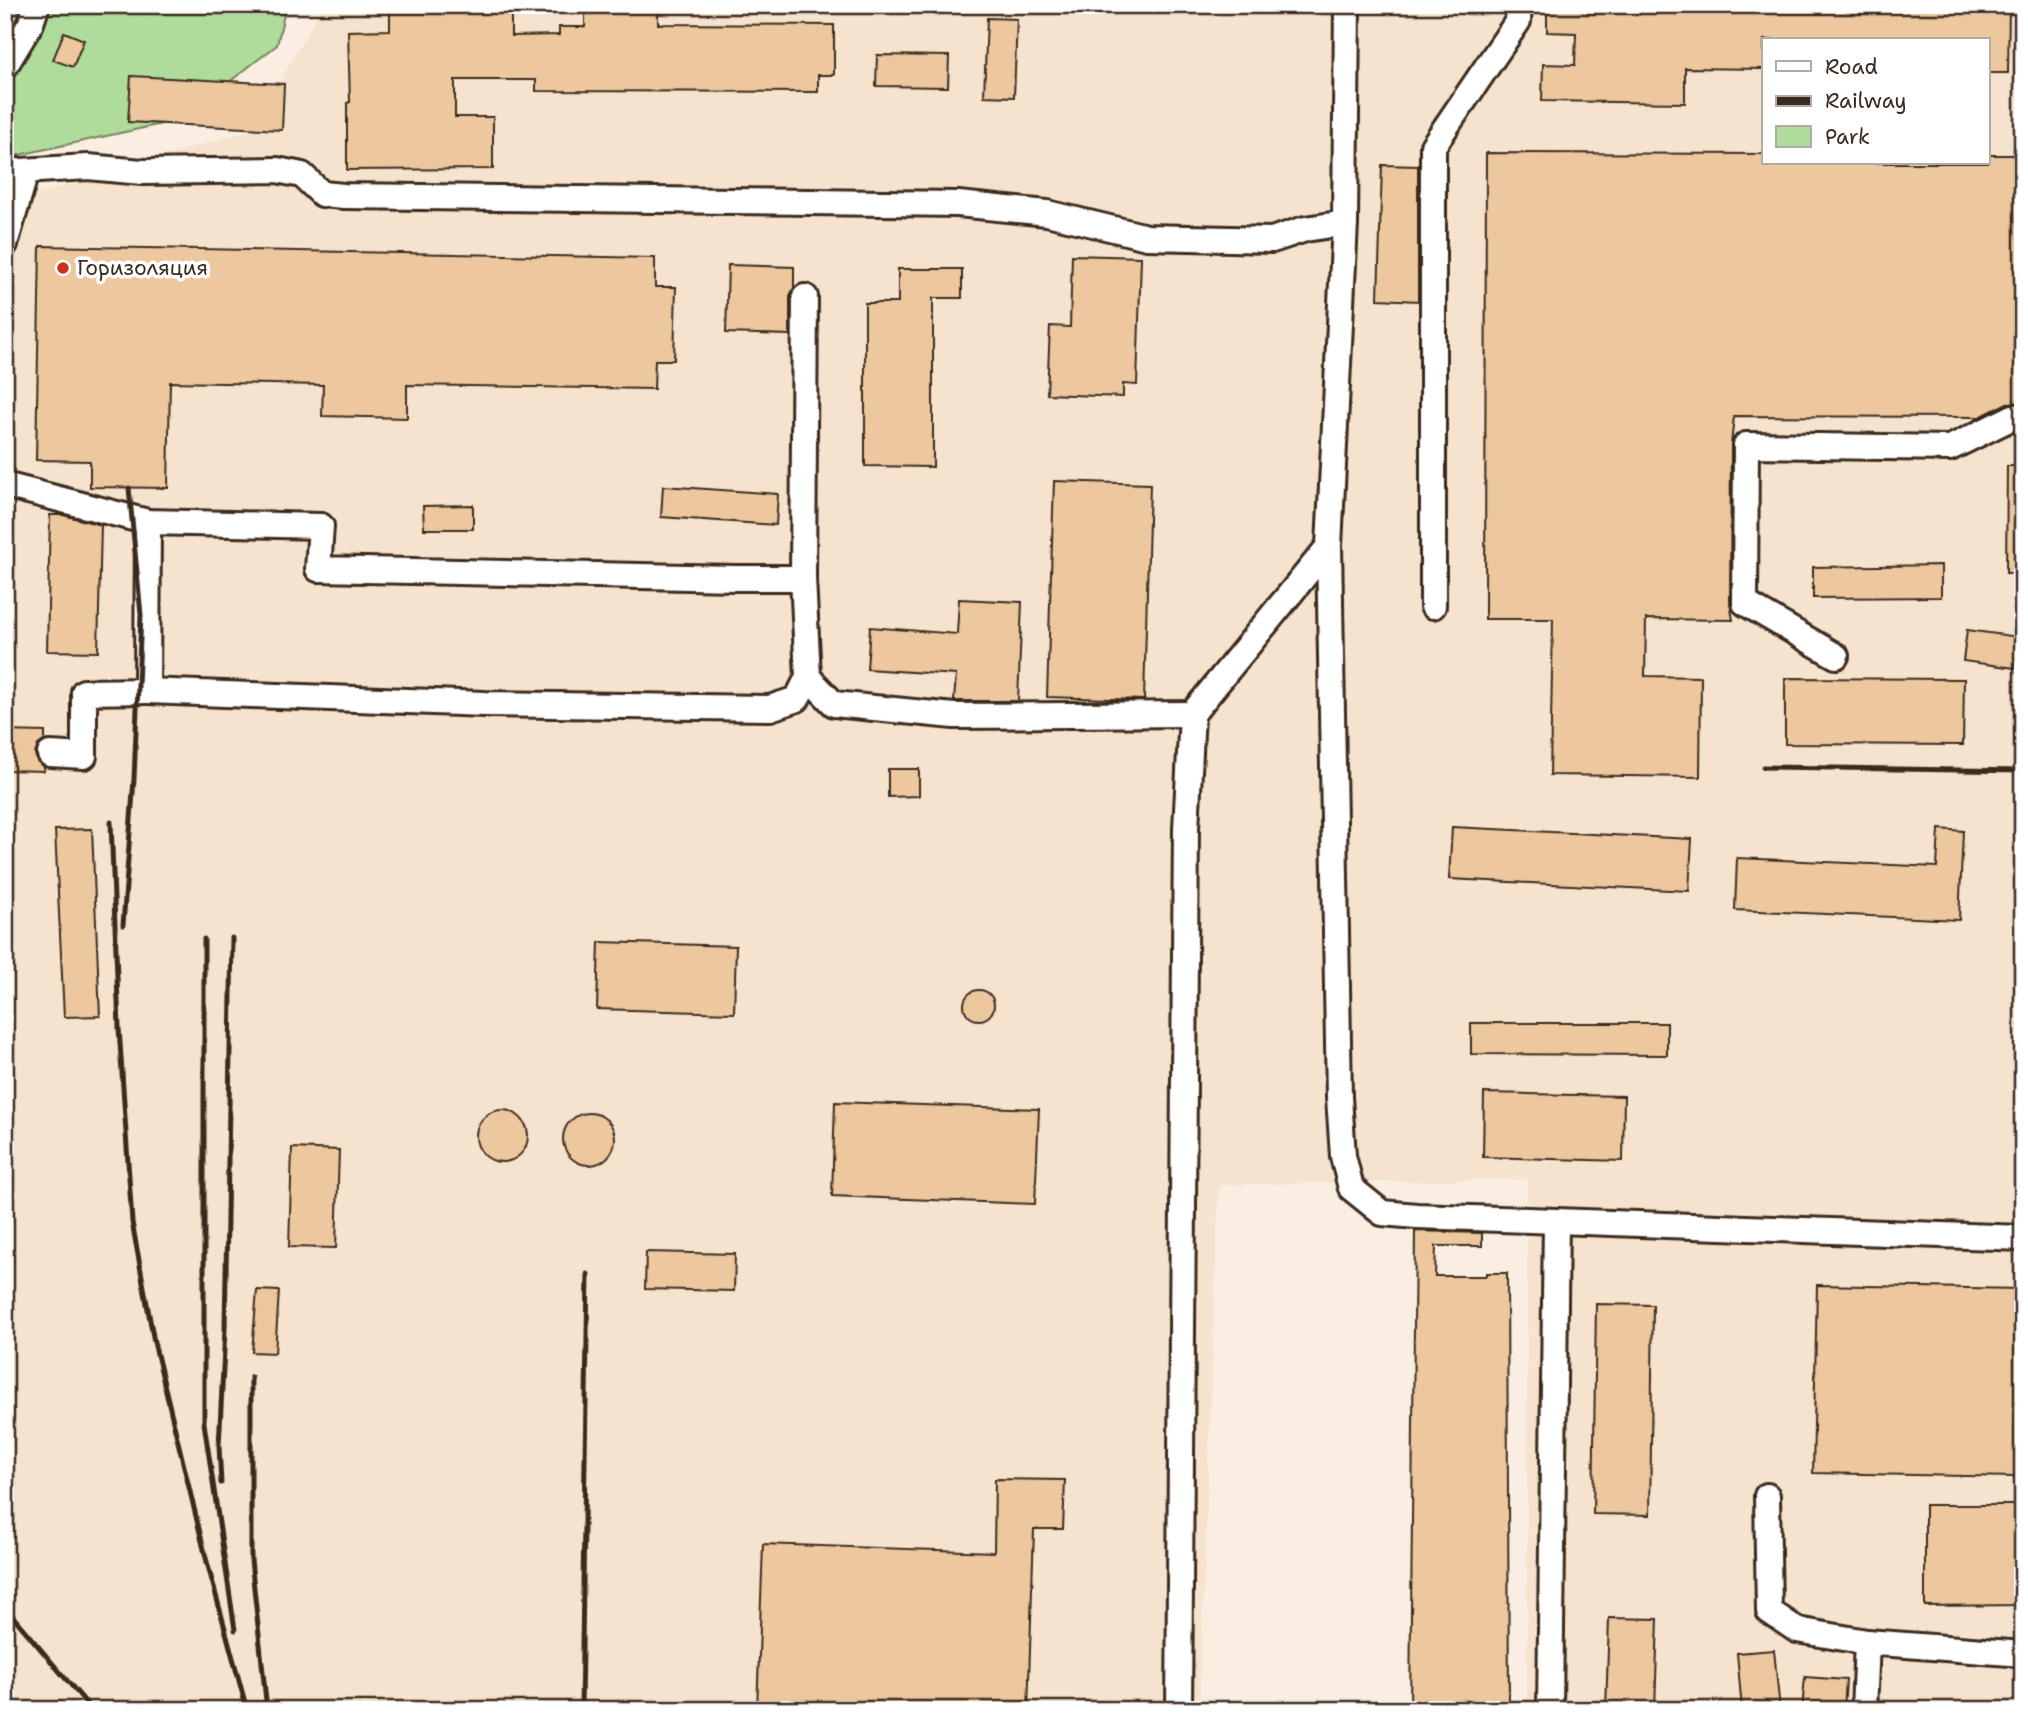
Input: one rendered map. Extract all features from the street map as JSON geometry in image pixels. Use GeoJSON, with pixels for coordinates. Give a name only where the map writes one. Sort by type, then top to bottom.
{"type":"FeatureCollection","features":[{"type":"Feature","properties":{"kind":"street"},"geometry":{"type":"LineString","coordinates":[[5,66],[31,23],[37,5]]}},
{"type":"Feature","properties":{"kind":"street"},"geometry":{"type":"LineString","coordinates":[[1347,5],[1345,223],[1328,546],[1339,1097],[1343,1156],[1351,1188],[1382,1213],[2023,1238]]}},
{"type":"Feature","properties":{"kind":"street"},"geometry":{"type":"LineString","coordinates":[[1433,606],[1433,146],[1518,20],[1519,5]]}},
{"type":"Feature","properties":{"kind":"street"},"geometry":{"type":"LineString","coordinates":[[5,244],[15,172],[88,167],[142,172],[277,170],[302,175],[322,194],[344,196],[957,204],[1047,212],[1147,237],[1272,240],[1305,229],[1345,223]]}},
{"type":"Feature","properties":{"kind":"street"},"geometry":{"type":"LineString","coordinates":[[50,754],[84,756],[84,692],[148,691],[485,704],[770,708],[797,699],[808,677],[803,578],[805,297]]}},
{"type":"Feature","properties":{"kind":"street"},"geometry":{"type":"LineString","coordinates":[[1836,656],[1745,603],[1746,444],[1950,448],[2012,417],[2023,417]]}},
{"type":"Feature","properties":{"kind":"street"},"geometry":{"type":"LineString","coordinates":[[5,485],[148,522],[321,526],[318,569],[803,578]]}},
{"type":"Feature","properties":{"kind":"street"},"geometry":{"type":"LineString","coordinates":[[148,522],[148,691]]}},
{"type":"Feature","properties":{"kind":"street"},"geometry":{"type":"LineString","coordinates":[[1179,1710],[1186,829],[1192,714],[1328,546]]}},
{"type":"Feature","properties":{"kind":"street"},"geometry":{"type":"LineString","coordinates":[[808,677],[834,704],[954,716],[1192,714]]}},
{"type":"Feature","properties":{"kind":"street"},"geometry":{"type":"LineString","coordinates":[[1550,1710],[1556,1221]]}},
{"type":"Feature","properties":{"kind":"street"},"geometry":{"type":"LineString","coordinates":[[1767,1496],[1769,1611],[1797,1630],[1867,1642],[2023,1654]]}},
{"type":"Feature","properties":{"kind":"street"},"geometry":{"type":"LineString","coordinates":[[1864,1710],[1867,1642]]}},
{"type":"Feature","properties":{"kind":"shaded area"},"geometry":{"type":"Polygon","coordinates":[[[323,5],[2023,5],[2023,1710],[1527,1710],[1527,1179],[1219,1185],[1199,1710],[5,1710],[5,204],[253,129],[323,5]]]}},
{"type":"Feature","properties":{"kind":"green space"},"geometry":{"type":"Polygon","coordinates":[[[5,5],[286,5],[277,45],[180,120],[5,158],[5,5]]]}},
{"type":"Feature","properties":{"kind":"building"},"geometry":{"type":"Polygon","coordinates":[[[390,5],[511,5],[511,36],[559,35],[559,27],[585,27],[585,5],[658,5],[658,24],[834,25],[834,75],[818,75],[818,92],[536,91],[536,80],[455,80],[455,117],[493,117],[493,169],[347,170],[347,103],[350,102],[348,31],[390,30],[390,5]]]}},
{"type":"Feature","properties":{"kind":"building"},"geometry":{"type":"Polygon","coordinates":[[[1547,5],[2009,5],[2008,73],[1990,73],[1990,38],[1762,38],[1762,69],[1685,68],[1685,103],[1542,101],[1543,64],[1575,65],[1576,33],[1547,32],[1547,5]]]}},
{"type":"Feature","properties":{"kind":"building"},"geometry":{"type":"Polygon","coordinates":[[[987,18],[1017,19],[1014,97],[984,96],[987,18]]]}},
{"type":"Feature","properties":{"kind":"building"},"geometry":{"type":"Polygon","coordinates":[[[64,32],[84,40],[73,67],[53,60],[64,32]]]}},
{"type":"Feature","properties":{"kind":"building"},"geometry":{"type":"Polygon","coordinates":[[[877,55],[949,56],[948,87],[876,86],[877,55]]]}},
{"type":"Feature","properties":{"kind":"building"},"geometry":{"type":"Polygon","coordinates":[[[131,76],[284,84],[282,130],[128,122],[131,76]]]}},
{"type":"Feature","properties":{"kind":"building"},"geometry":{"type":"Polygon","coordinates":[[[1486,153],[1762,154],[1762,164],[1990,164],[1990,155],[2023,155],[2023,402],[2007,403],[1980,417],[1734,416],[1731,445],[1730,603],[1733,620],[1646,619],[1645,676],[1701,677],[1700,777],[1550,775],[1553,619],[1485,619],[1486,153]]]}},
{"type":"Feature","properties":{"kind":"building"},"geometry":{"type":"Polygon","coordinates":[[[1382,165],[1418,166],[1418,301],[1378,299],[1382,165]]]}},
{"type":"Feature","properties":{"kind":"building"},"geometry":{"type":"Polygon","coordinates":[[[40,246],[655,258],[655,287],[676,287],[674,360],[655,360],[654,389],[407,385],[407,418],[322,416],[323,385],[170,382],[168,488],[90,487],[90,461],[36,460],[40,246]]]}},
{"type":"Feature","properties":{"kind":"building"},"geometry":{"type":"Polygon","coordinates":[[[1072,255],[1141,257],[1137,385],[1123,384],[1123,397],[1047,394],[1050,326],[1070,327],[1072,255]]]}},
{"type":"Feature","properties":{"kind":"building"},"geometry":{"type":"Polygon","coordinates":[[[728,265],[794,267],[794,288],[790,297],[790,335],[726,333],[728,265]]]}},
{"type":"Feature","properties":{"kind":"building"},"geometry":{"type":"Polygon","coordinates":[[[898,269],[962,269],[962,298],[933,298],[933,467],[865,466],[865,303],[898,303],[898,269]]]}},
{"type":"Feature","properties":{"kind":"building"},"geometry":{"type":"Polygon","coordinates":[[[2007,466],[2023,466],[2023,573],[2006,573],[2007,466]]]}},
{"type":"Feature","properties":{"kind":"building"},"geometry":{"type":"Polygon","coordinates":[[[1054,481],[1150,484],[1144,700],[1047,697],[1054,481]]]}},
{"type":"Feature","properties":{"kind":"building"},"geometry":{"type":"Polygon","coordinates":[[[663,486],[778,494],[776,525],[661,517],[663,486]]]}},
{"type":"Feature","properties":{"kind":"building"},"geometry":{"type":"Polygon","coordinates":[[[473,505],[473,529],[424,529],[423,506],[473,505]]]}},
{"type":"Feature","properties":{"kind":"building"},"geometry":{"type":"Polygon","coordinates":[[[50,515],[63,515],[101,525],[98,652],[47,651],[50,515]]]}},
{"type":"Feature","properties":{"kind":"building"},"geometry":{"type":"Polygon","coordinates":[[[1941,565],[1941,597],[1813,598],[1813,567],[1941,565]]]}},
{"type":"Feature","properties":{"kind":"building"},"geometry":{"type":"Polygon","coordinates":[[[959,599],[1022,602],[1018,701],[954,701],[956,675],[867,669],[870,627],[957,634],[959,599]]]}},
{"type":"Feature","properties":{"kind":"building"},"geometry":{"type":"Polygon","coordinates":[[[1967,630],[2019,637],[2015,668],[1963,661],[1967,630]]]}},
{"type":"Feature","properties":{"kind":"building"},"geometry":{"type":"Polygon","coordinates":[[[1785,678],[1964,679],[1963,745],[1785,744],[1785,678]]]}},
{"type":"Feature","properties":{"kind":"building"},"geometry":{"type":"Polygon","coordinates":[[[5,731],[45,732],[45,740],[38,745],[35,754],[44,771],[5,770],[5,731]]]}},
{"type":"Feature","properties":{"kind":"building"},"geometry":{"type":"Polygon","coordinates":[[[888,769],[919,769],[919,796],[888,797],[888,769]]]}},
{"type":"Feature","properties":{"kind":"building"},"geometry":{"type":"Polygon","coordinates":[[[1452,827],[1692,839],[1689,891],[1449,879],[1452,827]]]}},
{"type":"Feature","properties":{"kind":"building"},"geometry":{"type":"Polygon","coordinates":[[[92,829],[100,1016],[64,1017],[55,830],[92,829]]]}},
{"type":"Feature","properties":{"kind":"building"},"geometry":{"type":"Polygon","coordinates":[[[1939,829],[1963,831],[1959,920],[1735,910],[1737,858],[1937,867],[1939,829]]]}},
{"type":"Feature","properties":{"kind":"building"},"geometry":{"type":"Polygon","coordinates":[[[599,942],[736,946],[734,1013],[597,1009],[599,942]]]}},
{"type":"Feature","properties":{"kind":"building"},"geometry":{"type":"Polygon","coordinates":[[[979,990],[990,994],[994,1005],[990,1016],[979,1020],[968,1016],[964,1005],[968,994],[979,990]]]}},
{"type":"Feature","properties":{"kind":"building"},"geometry":{"type":"Polygon","coordinates":[[[1471,1023],[1667,1023],[1667,1055],[1471,1054],[1471,1023]]]}},
{"type":"Feature","properties":{"kind":"building"},"geometry":{"type":"Polygon","coordinates":[[[1484,1093],[1624,1096],[1623,1161],[1483,1157],[1484,1093]]]}},
{"type":"Feature","properties":{"kind":"building"},"geometry":{"type":"Polygon","coordinates":[[[835,1102],[1039,1109],[1035,1204],[832,1196],[835,1102]]]}},
{"type":"Feature","properties":{"kind":"building"},"geometry":{"type":"Polygon","coordinates":[[[502,1110],[512,1112],[520,1118],[526,1126],[526,1146],[520,1154],[512,1160],[502,1162],[492,1160],[484,1154],[478,1146],[476,1136],[478,1126],[484,1118],[492,1112],[502,1110]]]}},
{"type":"Feature","properties":{"kind":"building"},"geometry":{"type":"Polygon","coordinates":[[[589,1113],[599,1115],[607,1121],[613,1129],[613,1149],[607,1157],[599,1163],[589,1165],[579,1163],[571,1157],[565,1149],[563,1139],[565,1129],[571,1121],[579,1115],[589,1113]]]}},
{"type":"Feature","properties":{"kind":"building"},"geometry":{"type":"Polygon","coordinates":[[[292,1148],[339,1150],[336,1248],[289,1247],[292,1148]]]}},
{"type":"Feature","properties":{"kind":"building"},"geometry":{"type":"Polygon","coordinates":[[[1415,1231],[1482,1233],[1482,1246],[1436,1246],[1435,1276],[1486,1276],[1486,1273],[1507,1273],[1509,1710],[1410,1710],[1415,1231]]]}},
{"type":"Feature","properties":{"kind":"building"},"geometry":{"type":"Polygon","coordinates":[[[646,1252],[735,1254],[734,1291],[645,1289],[646,1252]]]}},
{"type":"Feature","properties":{"kind":"building"},"geometry":{"type":"Polygon","coordinates":[[[1817,1285],[2020,1289],[2016,1477],[1813,1473],[1817,1285]]]}},
{"type":"Feature","properties":{"kind":"building"},"geometry":{"type":"Polygon","coordinates":[[[257,1290],[279,1291],[275,1353],[252,1352],[257,1290]]]}},
{"type":"Feature","properties":{"kind":"building"},"geometry":{"type":"Polygon","coordinates":[[[1596,1304],[1653,1305],[1650,1515],[1593,1514],[1596,1304]]]}},
{"type":"Feature","properties":{"kind":"building"},"geometry":{"type":"Polygon","coordinates":[[[995,1479],[1065,1480],[1063,1529],[1034,1529],[1028,1710],[757,1710],[763,1544],[994,1552],[995,1479]]]}},
{"type":"Feature","properties":{"kind":"building"},"geometry":{"type":"Polygon","coordinates":[[[1925,1505],[2023,1505],[2023,1605],[1925,1606],[1925,1505]]]}},
{"type":"Feature","properties":{"kind":"building"},"geometry":{"type":"Polygon","coordinates":[[[1609,1618],[1658,1619],[1655,1710],[1606,1710],[1609,1618]]]}},
{"type":"Feature","properties":{"kind":"building"},"geometry":{"type":"Polygon","coordinates":[[[1774,1650],[1780,1710],[1742,1710],[1737,1653],[1774,1650]]]}},
{"type":"Feature","properties":{"kind":"building"},"geometry":{"type":"Polygon","coordinates":[[[1805,1677],[1846,1680],[1844,1710],[1802,1710],[1805,1677]]]}},
{"type":"Feature","properties":{"kind":"railway"},"geometry":{"type":"LineString","coordinates":[[123,925],[134,779],[141,615],[129,488]]}},
{"type":"Feature","properties":{"kind":"railway"},"geometry":{"type":"LineString","coordinates":[[1763,767],[2023,771]]}},
{"type":"Feature","properties":{"kind":"railway"},"geometry":{"type":"LineString","coordinates":[[111,822],[119,1028],[132,1222],[154,1342],[207,1562],[247,1710]]}},
{"type":"Feature","properties":{"kind":"railway"},"geometry":{"type":"LineString","coordinates":[[221,1483],[219,1446],[225,1329],[232,938]]}},
{"type":"Feature","properties":{"kind":"railway"},"geometry":{"type":"LineString","coordinates":[[204,939],[204,1423],[235,1630]]}},
{"type":"Feature","properties":{"kind":"railway"},"geometry":{"type":"LineString","coordinates":[[581,1710],[588,1274]]}},
{"type":"Feature","properties":{"kind":"railway"},"geometry":{"type":"LineString","coordinates":[[251,1377],[251,1560],[267,1710]]}},
{"type":"Feature","properties":{"kind":"railway"},"geometry":{"type":"LineString","coordinates":[[5,1607],[92,1710]]}},
{"type":"Feature","properties":{"kind":"place","name":"Горизоляция"},"geometry":{"type":"Point","coordinates":[63,268]}}]}
